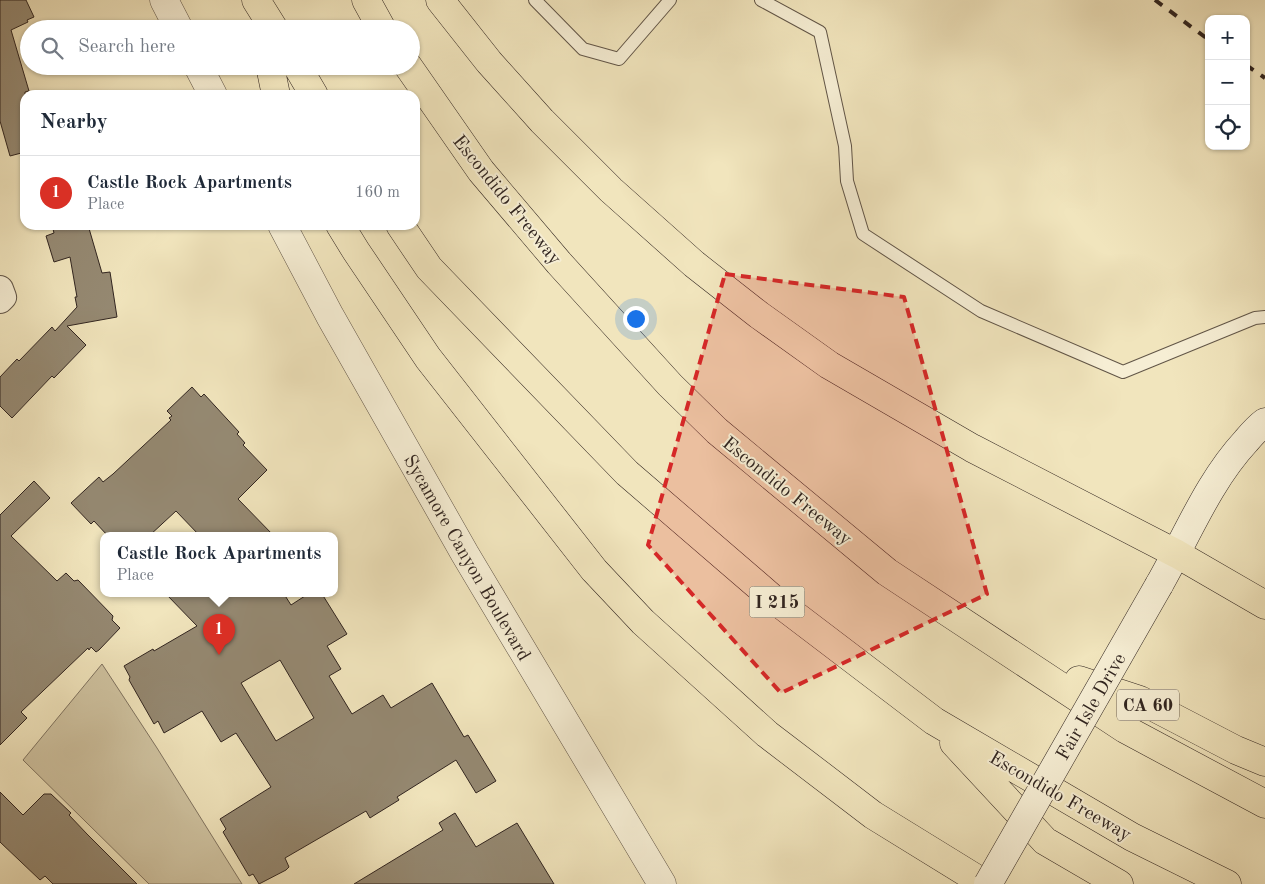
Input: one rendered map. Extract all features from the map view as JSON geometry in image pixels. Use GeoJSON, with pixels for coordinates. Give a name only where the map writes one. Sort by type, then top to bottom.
{"type":"FeatureCollection","features":[{"type":"Feature","properties":{"kind":"highway"},"geometry":{"type":"LineString","coordinates":[[256,0],[260,20]]}},
{"type":"Feature","properties":{"kind":"highway"},"geometry":{"type":"LineString","coordinates":[[256,0],[268,20]]}},
{"type":"Feature","properties":{"kind":"highway"},"geometry":{"type":"LineString","coordinates":[[366,0],[377,20]]}},
{"type":"Feature","properties":{"kind":"highway"},"geometry":{"type":"LineString","coordinates":[[440,0],[495,69],[542,121],[611,190],[694,264],[759,315],[829,365],[972,448],[1177,554],[1265,605]]}},
{"type":"Feature","properties":{"kind":"highway"},"geometry":{"type":"LineString","coordinates":[[272,75],[275,90]]}},
{"type":"Feature","properties":{"kind":"highway"},"geometry":{"type":"LineString","coordinates":[[302,75],[311,90]]}},
{"type":"Feature","properties":{"kind":"highway","name":"Escondido Freeway"},"geometry":{"type":"LineString","coordinates":[[414,75],[481,171],[559,263],[670,385],[716,431],[887,572],[1125,729],[1265,804]]}},
{"type":"Feature","properties":{"kind":"highway"},"geometry":{"type":"LineString","coordinates":[[343,230],[428,358],[594,570],[643,622],[767,734],[865,809],[987,884]]}},
{"type":"Feature","properties":{"kind":"highway","name":"Escondido Freeway"},"geometry":{"type":"LineString","coordinates":[[403,230],[429,268],[627,473],[771,597],[934,722],[1132,836],[1227,884]]}},
{"type":"Feature","properties":{"kind":"highway"},"geometry":{"type":"LineString","coordinates":[[887,572],[963,638],[1047,696],[1265,822]]}},
{"type":"Feature","properties":{"kind":"highway","name":"CA 60"},"geometry":{"type":"LineString","coordinates":[[1024,662],[1140,700],[1236,750],[1265,762]]}},
{"type":"Feature","properties":{"kind":"highway"},"geometry":{"type":"LineString","coordinates":[[934,722],[1045,841],[1119,884]]}},
{"type":"Feature","properties":{"kind":"street"},"geometry":{"type":"LineString","coordinates":[[164,0],[174,20]]}},
{"type":"Feature","properties":{"kind":"street"},"geometry":{"type":"LineString","coordinates":[[203,75],[210,90]]}},
{"type":"Feature","properties":{"kind":"street","name":"Sycamore Canyon Boulevard"},"geometry":{"type":"LineString","coordinates":[[285,230],[330,316],[465,554],[662,884]]}},
{"type":"Feature","properties":{"kind":"street"},"geometry":{"type":"LineString","coordinates":[[0,289],[3,297],[0,300]]}},
{"type":"Feature","properties":{"kind":"street","name":"Fair Isle Drive"},"geometry":{"type":"LineString","coordinates":[[987,884],[1177,554],[1202,502],[1234,454],[1265,422]]}},
{"type":"Feature","properties":{"kind":"lane"},"geometry":{"type":"LineString","coordinates":[[534,0],[583,49],[619,59],[670,0]]}},
{"type":"Feature","properties":{"kind":"lane"},"geometry":{"type":"LineString","coordinates":[[761,0],[820,32],[845,146],[847,181],[863,234],[981,311],[1123,372],[1255,318],[1265,317]]}},
{"type":"Feature","properties":{"kind":"highlighted area"},"geometry":{"type":"Polygon","coordinates":[[[725,274],[904,297],[987,594],[781,693],[648,545],[725,274]]]}},
{"type":"Feature","properties":{"kind":"shaded area"},"geometry":{"type":"Polygon","coordinates":[[[102,664],[242,884],[149,884],[23,760],[102,664]]]}},
{"type":"Feature","properties":{"kind":"building"},"geometry":{"type":"Polygon","coordinates":[[[0,0],[26,0],[34,17],[20,20],[20,26],[11,30],[20,60],[20,75],[24,75],[29,90],[20,90],[20,153],[10,156],[0,121],[0,0]]]}},
{"type":"Feature","properties":{"kind":"building"},"geometry":{"type":"Polygon","coordinates":[[[53,230],[89,230],[102,273],[110,272],[117,317],[67,326],[86,345],[54,378],[52,376],[12,418],[0,406],[0,377],[17,359],[19,361],[52,327],[55,331],[77,307],[70,257],[54,262],[46,236],[54,233],[53,230]]]}},
{"type":"Feature","properties":{"kind":"building"},"geometry":{"type":"Polygon","coordinates":[[[192,387],[201,397],[204,394],[239,432],[237,434],[245,443],[243,445],[267,470],[238,499],[270,532],[196,532],[176,511],[153,532],[104,532],[94,521],[91,524],[71,503],[99,477],[103,482],[113,474],[171,420],[169,418],[172,416],[167,411],[192,387]]]}},
{"type":"Feature","properties":{"kind":"building"},"geometry":{"type":"Polygon","coordinates":[[[34,481],[50,498],[11,536],[57,581],[66,573],[74,581],[78,580],[113,616],[112,620],[120,628],[96,652],[91,647],[89,650],[88,648],[21,712],[27,718],[0,745],[0,515],[34,481]]]}},
{"type":"Feature","properties":{"kind":"building"},"geometry":{"type":"Polygon","coordinates":[[[169,597],[286,597],[291,605],[303,597],[324,597],[347,634],[327,646],[341,669],[329,676],[352,714],[383,695],[391,708],[432,683],[464,737],[468,735],[496,781],[476,793],[456,760],[397,797],[399,800],[370,818],[366,811],[285,858],[289,867],[286,870],[259,884],[253,874],[249,876],[223,832],[226,829],[220,819],[271,787],[236,733],[221,742],[202,711],[164,733],[158,721],[154,724],[129,680],[130,677],[124,666],[153,649],[154,651],[197,626],[169,597]],[[280,660],[241,683],[276,741],[314,718],[280,660]]]}},
{"type":"Feature","properties":{"kind":"building"},"geometry":{"type":"Polygon","coordinates":[[[0,792],[23,815],[44,794],[51,794],[71,813],[69,815],[87,834],[137,884],[53,884],[45,876],[40,880],[0,842],[0,792]]]}},
{"type":"Feature","properties":{"kind":"building"},"geometry":{"type":"Polygon","coordinates":[[[455,813],[476,847],[517,823],[554,884],[354,884],[443,830],[439,823],[455,813]]]}},
{"type":"Feature","properties":{"kind":"railway"},"geometry":{"type":"LineString","coordinates":[[1155,0],[1205,37]]}},
{"type":"Feature","properties":{"kind":"railway"},"geometry":{"type":"LineString","coordinates":[[1250,68],[1265,78]]}},
{"type":"Feature","properties":{"kind":"place","name":"Castle Rock Apartments"},"geometry":{"type":"Point","coordinates":[219,655]}}]}
